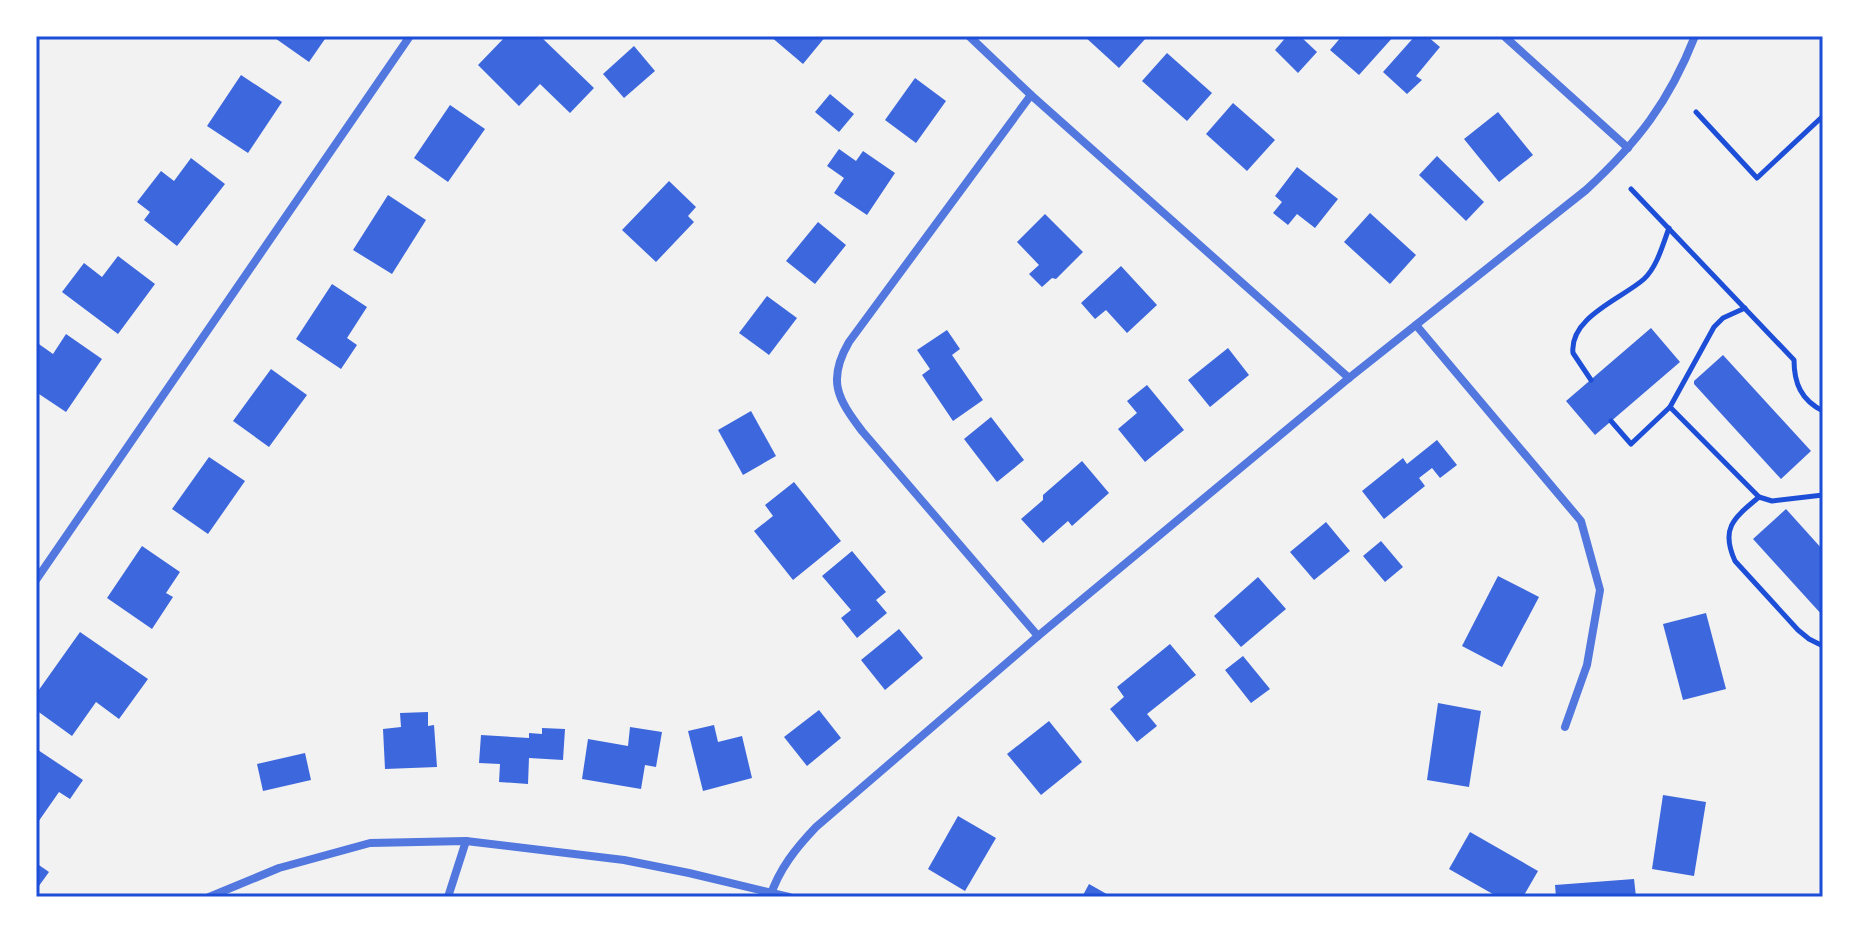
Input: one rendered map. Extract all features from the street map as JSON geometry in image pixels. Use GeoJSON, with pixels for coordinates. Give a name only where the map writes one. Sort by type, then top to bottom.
{"type":"FeatureCollection","features":[{"type":"Feature","properties":{"kind":"street"},"geometry":{"type":"LineString","coordinates":[[36,580],[410,36]]}},
{"type":"Feature","properties":{"kind":"street"},"geometry":{"type":"LineString","coordinates":[[969,36],[1349,378]]}},
{"type":"Feature","properties":{"kind":"street"},"geometry":{"type":"LineString","coordinates":[[1504,36],[1628,148]]}},
{"type":"Feature","properties":{"kind":"street"},"geometry":{"type":"LineString","coordinates":[[771,894],[790,857],[816,827],[1038,636],[1349,378],[1586,190],[1628,148],[1668,97],[1695,36]]}},
{"type":"Feature","properties":{"kind":"street"},"geometry":{"type":"LineString","coordinates":[[1031,95],[849,342],[836,376],[843,406],[862,431],[1038,636]]}},
{"type":"Feature","properties":{"kind":"street"},"geometry":{"type":"LineString","coordinates":[[1416,325],[1581,521],[1600,590],[1587,665],[1565,727]]}},
{"type":"Feature","properties":{"kind":"street"},"geometry":{"type":"LineString","coordinates":[[448,897],[466,841]]}},
{"type":"Feature","properties":{"kind":"street"},"geometry":{"type":"LineString","coordinates":[[209,897],[279,868],[370,843],[466,841],[624,860],[789,897]]}},
{"type":"Feature","properties":{"kind":"path"},"geometry":{"type":"LineString","coordinates":[[1696,112],[1757,178],[1823,116]]}},
{"type":"Feature","properties":{"kind":"path"},"geometry":{"type":"LineString","coordinates":[[1631,189],[1794,360],[1796,385],[1804,397],[1823,411]]}},
{"type":"Feature","properties":{"kind":"path"},"geometry":{"type":"LineString","coordinates":[[1591,380],[1573,353],[1574,339],[1601,307],[1644,278],[1669,228]]}},
{"type":"Feature","properties":{"kind":"path"},"geometry":{"type":"LineString","coordinates":[[1611,421],[1631,444],[1670,407],[1714,327],[1723,318],[1745,308]]}},
{"type":"Feature","properties":{"kind":"path"},"geometry":{"type":"LineString","coordinates":[[1670,407],[1759,497],[1772,501],[1823,495]]}},
{"type":"Feature","properties":{"kind":"path"},"geometry":{"type":"LineString","coordinates":[[1759,497],[1731,525],[1727,537],[1729,549],[1735,561],[1798,630],[1823,646]]}},
{"type":"Feature","properties":{"kind":"building"},"geometry":{"type":"Polygon","coordinates":[[[272,36],[327,36],[309,62],[272,36]]]}},
{"type":"Feature","properties":{"kind":"building"},"geometry":{"type":"Polygon","coordinates":[[[506,36],[540,36],[594,88],[570,113],[540,84],[519,106],[478,65],[506,36]]]}},
{"type":"Feature","properties":{"kind":"building"},"geometry":{"type":"Polygon","coordinates":[[[770,36],[826,36],[803,64],[770,36]]]}},
{"type":"Feature","properties":{"kind":"building"},"geometry":{"type":"Polygon","coordinates":[[[1084,36],[1144,36],[1146,38],[1119,68],[1084,36]]]}},
{"type":"Feature","properties":{"kind":"building"},"geometry":{"type":"Polygon","coordinates":[[[1287,36],[1300,36],[1317,52],[1298,73],[1275,50],[1287,36]]]}},
{"type":"Feature","properties":{"kind":"building"},"geometry":{"type":"Polygon","coordinates":[[[1342,36],[1394,36],[1359,75],[1330,50],[1342,36]]]}},
{"type":"Feature","properties":{"kind":"building"},"geometry":{"type":"Polygon","coordinates":[[[1415,36],[1427,36],[1440,47],[1416,76],[1422,80],[1407,94],[1383,72],[1415,36]]]}},
{"type":"Feature","properties":{"kind":"building"},"geometry":{"type":"Polygon","coordinates":[[[634,46],[655,71],[624,98],[603,74],[634,46]]]}},
{"type":"Feature","properties":{"kind":"building"},"geometry":{"type":"Polygon","coordinates":[[[1167,53],[1212,93],[1187,121],[1142,81],[1167,53]]]}},
{"type":"Feature","properties":{"kind":"building"},"geometry":{"type":"Polygon","coordinates":[[[241,75],[282,102],[248,153],[207,126],[241,75]]]}},
{"type":"Feature","properties":{"kind":"building"},"geometry":{"type":"Polygon","coordinates":[[[915,78],[946,101],[916,143],[885,120],[915,78]]]}},
{"type":"Feature","properties":{"kind":"building"},"geometry":{"type":"Polygon","coordinates":[[[830,94],[854,114],[839,132],[815,112],[830,94]]]}},
{"type":"Feature","properties":{"kind":"building"},"geometry":{"type":"Polygon","coordinates":[[[1233,103],[1275,140],[1247,171],[1206,134],[1233,103]]]}},
{"type":"Feature","properties":{"kind":"building"},"geometry":{"type":"Polygon","coordinates":[[[450,105],[485,129],[448,182],[414,158],[450,105]]]}},
{"type":"Feature","properties":{"kind":"building"},"geometry":{"type":"Polygon","coordinates":[[[1498,112],[1533,155],[1499,182],[1464,139],[1498,112]]]}},
{"type":"Feature","properties":{"kind":"building"},"geometry":{"type":"Polygon","coordinates":[[[839,149],[856,161],[863,151],[895,173],[867,215],[834,193],[844,178],[827,166],[839,149]]]}},
{"type":"Feature","properties":{"kind":"building"},"geometry":{"type":"Polygon","coordinates":[[[1437,156],[1484,202],[1466,221],[1419,175],[1437,156]]]}},
{"type":"Feature","properties":{"kind":"building"},"geometry":{"type":"Polygon","coordinates":[[[191,158],[225,184],[177,246],[144,220],[150,212],[137,202],[161,171],[174,181],[191,158]]]}},
{"type":"Feature","properties":{"kind":"building"},"geometry":{"type":"Polygon","coordinates":[[[1297,167],[1338,199],[1315,228],[1297,214],[1288,225],[1273,213],[1282,202],[1275,196],[1297,167]]]}},
{"type":"Feature","properties":{"kind":"building"},"geometry":{"type":"Polygon","coordinates":[[[669,181],[696,207],[688,216],[694,222],[656,262],[622,230],[669,181]]]}},
{"type":"Feature","properties":{"kind":"building"},"geometry":{"type":"Polygon","coordinates":[[[388,195],[426,220],[392,274],[353,250],[388,195]]]}},
{"type":"Feature","properties":{"kind":"building"},"geometry":{"type":"Polygon","coordinates":[[[1370,213],[1416,255],[1390,284],[1344,242],[1370,213]]]}},
{"type":"Feature","properties":{"kind":"building"},"geometry":{"type":"Polygon","coordinates":[[[1045,214],[1083,252],[1056,279],[1052,278],[1042,287],[1029,274],[1039,265],[1017,242],[1045,214]]]}},
{"type":"Feature","properties":{"kind":"building"},"geometry":{"type":"Polygon","coordinates":[[[818,222],[846,245],[815,284],[786,261],[818,222]]]}},
{"type":"Feature","properties":{"kind":"building"},"geometry":{"type":"Polygon","coordinates":[[[118,256],[155,284],[118,334],[62,292],[84,263],[102,277],[118,256]]]}},
{"type":"Feature","properties":{"kind":"building"},"geometry":{"type":"Polygon","coordinates":[[[1121,266],[1157,305],[1127,333],[1106,310],[1095,319],[1081,303],[1121,266]]]}},
{"type":"Feature","properties":{"kind":"building"},"geometry":{"type":"Polygon","coordinates":[[[332,284],[367,307],[347,338],[357,345],[341,369],[296,339],[332,284]]]}},
{"type":"Feature","properties":{"kind":"building"},"geometry":{"type":"Polygon","coordinates":[[[767,296],[797,318],[769,355],[739,333],[767,296]]]}},
{"type":"Feature","properties":{"kind":"building"},"geometry":{"type":"Polygon","coordinates":[[[1651,328],[1680,362],[1595,435],[1566,401],[1651,328]]]}},
{"type":"Feature","properties":{"kind":"building"},"geometry":{"type":"Polygon","coordinates":[[[947,330],[960,349],[952,355],[983,400],[953,421],[922,375],[930,369],[917,350],[947,330]]]}},
{"type":"Feature","properties":{"kind":"building"},"geometry":{"type":"Polygon","coordinates":[[[66,334],[102,359],[66,412],[36,392],[36,342],[53,354],[66,334]]]}},
{"type":"Feature","properties":{"kind":"building"},"geometry":{"type":"Polygon","coordinates":[[[1228,348],[1249,375],[1210,407],[1188,380],[1228,348]]]}},
{"type":"Feature","properties":{"kind":"building"},"geometry":{"type":"Polygon","coordinates":[[[1723,355],[1811,451],[1781,479],[1694,384],[1723,355]]]}},
{"type":"Feature","properties":{"kind":"building"},"geometry":{"type":"Polygon","coordinates":[[[271,369],[307,395],[269,447],[233,421],[271,369]]]}},
{"type":"Feature","properties":{"kind":"building"},"geometry":{"type":"Polygon","coordinates":[[[1147,385],[1184,430],[1145,462],[1118,429],[1137,413],[1127,401],[1147,385]]]}},
{"type":"Feature","properties":{"kind":"building"},"geometry":{"type":"Polygon","coordinates":[[[751,411],[776,456],[743,475],[718,430],[751,411]]]}},
{"type":"Feature","properties":{"kind":"building"},"geometry":{"type":"Polygon","coordinates":[[[991,417],[1024,460],[997,482],[964,439],[991,417]]]}},
{"type":"Feature","properties":{"kind":"building"},"geometry":{"type":"Polygon","coordinates":[[[1437,440],[1457,465],[1440,478],[1432,468],[1419,478],[1425,486],[1384,519],[1362,491],[1403,458],[1407,464],[1437,440]]]}},
{"type":"Feature","properties":{"kind":"building"},"geometry":{"type":"Polygon","coordinates":[[[209,457],[245,481],[208,534],[172,509],[209,457]]]}},
{"type":"Feature","properties":{"kind":"building"},"geometry":{"type":"Polygon","coordinates":[[[1082,461],[1109,493],[1072,526],[1068,521],[1043,543],[1021,519],[1082,461]]]}},
{"type":"Feature","properties":{"kind":"building"},"geometry":{"type":"Polygon","coordinates":[[[794,482],[841,541],[793,580],[754,531],[773,516],[765,505],[794,482]]]}},
{"type":"Feature","properties":{"kind":"building"},"geometry":{"type":"Polygon","coordinates":[[[1786,509],[1823,550],[1823,616],[1753,539],[1786,509]]]}},
{"type":"Feature","properties":{"kind":"building"},"geometry":{"type":"Polygon","coordinates":[[[1326,522],[1350,551],[1314,580],[1290,552],[1326,522]]]}},
{"type":"Feature","properties":{"kind":"building"},"geometry":{"type":"Polygon","coordinates":[[[1381,541],[1403,567],[1385,582],[1363,556],[1381,541]]]}},
{"type":"Feature","properties":{"kind":"building"},"geometry":{"type":"Polygon","coordinates":[[[142,546],[180,572],[166,593],[173,597],[152,629],[107,598],[142,546]]]}},
{"type":"Feature","properties":{"kind":"building"},"geometry":{"type":"Polygon","coordinates":[[[852,551],[886,592],[876,600],[887,613],[857,638],[841,618],[851,610],[822,576],[852,551]]]}},
{"type":"Feature","properties":{"kind":"building"},"geometry":{"type":"Polygon","coordinates":[[[1498,576],[1539,597],[1502,667],[1462,646],[1498,576]]]}},
{"type":"Feature","properties":{"kind":"building"},"geometry":{"type":"Polygon","coordinates":[[[1258,577],[1286,609],[1241,647],[1214,616],[1258,577]]]}},
{"type":"Feature","properties":{"kind":"building"},"geometry":{"type":"Polygon","coordinates":[[[1706,613],[1726,689],[1683,700],[1663,624],[1706,613]]]}},
{"type":"Feature","properties":{"kind":"building"},"geometry":{"type":"Polygon","coordinates":[[[899,629],[923,658],[885,690],[861,660],[899,629]]]}},
{"type":"Feature","properties":{"kind":"building"},"geometry":{"type":"Polygon","coordinates":[[[80,632],[148,679],[119,719],[96,702],[72,736],[36,710],[36,694],[80,632]]]}},
{"type":"Feature","properties":{"kind":"building"},"geometry":{"type":"Polygon","coordinates":[[[1170,644],[1196,675],[1147,714],[1157,726],[1137,742],[1110,709],[1124,697],[1117,687],[1170,644]]]}},
{"type":"Feature","properties":{"kind":"building"},"geometry":{"type":"Polygon","coordinates":[[[1243,656],[1270,689],[1251,703],[1225,670],[1243,656]]]}},
{"type":"Feature","properties":{"kind":"building"},"geometry":{"type":"Polygon","coordinates":[[[1438,703],[1481,711],[1469,787],[1427,780],[1438,703]]]}},
{"type":"Feature","properties":{"kind":"building"},"geometry":{"type":"Polygon","coordinates":[[[819,710],[841,738],[807,766],[784,737],[819,710]]]}},
{"type":"Feature","properties":{"kind":"building"},"geometry":{"type":"Polygon","coordinates":[[[428,712],[428,726],[434,725],[437,767],[385,769],[383,729],[401,727],[400,713],[428,712]]]}},
{"type":"Feature","properties":{"kind":"building"},"geometry":{"type":"Polygon","coordinates":[[[1049,721],[1082,762],[1041,795],[1007,754],[1049,721]]]}},
{"type":"Feature","properties":{"kind":"building"},"geometry":{"type":"Polygon","coordinates":[[[714,725],[718,742],[742,736],[752,778],[703,791],[688,731],[714,725]]]}},
{"type":"Feature","properties":{"kind":"building"},"geometry":{"type":"Polygon","coordinates":[[[630,727],[662,732],[656,767],[645,765],[641,789],[582,779],[588,739],[628,746],[630,727]]]}},
{"type":"Feature","properties":{"kind":"building"},"geometry":{"type":"Polygon","coordinates":[[[542,728],[565,729],[563,760],[529,758],[528,784],[499,782],[500,764],[479,763],[481,735],[529,738],[529,733],[542,734],[542,728]]]}},
{"type":"Feature","properties":{"kind":"building"},"geometry":{"type":"Polygon","coordinates":[[[38,750],[83,780],[70,799],[59,792],[36,825],[38,750]]]}},
{"type":"Feature","properties":{"kind":"building"},"geometry":{"type":"Polygon","coordinates":[[[305,753],[311,780],[263,791],[257,764],[305,753]]]}},
{"type":"Feature","properties":{"kind":"building"},"geometry":{"type":"Polygon","coordinates":[[[1663,795],[1706,802],[1694,876],[1652,869],[1663,795]]]}},
{"type":"Feature","properties":{"kind":"building"},"geometry":{"type":"Polygon","coordinates":[[[958,816],[996,838],[965,891],[928,869],[958,816]]]}},
{"type":"Feature","properties":{"kind":"building"},"geometry":{"type":"Polygon","coordinates":[[[1470,832],[1538,871],[1523,897],[1498,897],[1449,869],[1470,832]]]}},
{"type":"Feature","properties":{"kind":"building"},"geometry":{"type":"Polygon","coordinates":[[[36,863],[49,872],[36,890],[36,863]]]}},
{"type":"Feature","properties":{"kind":"building"},"geometry":{"type":"Polygon","coordinates":[[[1634,879],[1636,897],[1556,897],[1555,885],[1634,879]]]}},
{"type":"Feature","properties":{"kind":"building"},"geometry":{"type":"Polygon","coordinates":[[[1089,884],[1112,897],[1082,897],[1089,884]]]}}]}
